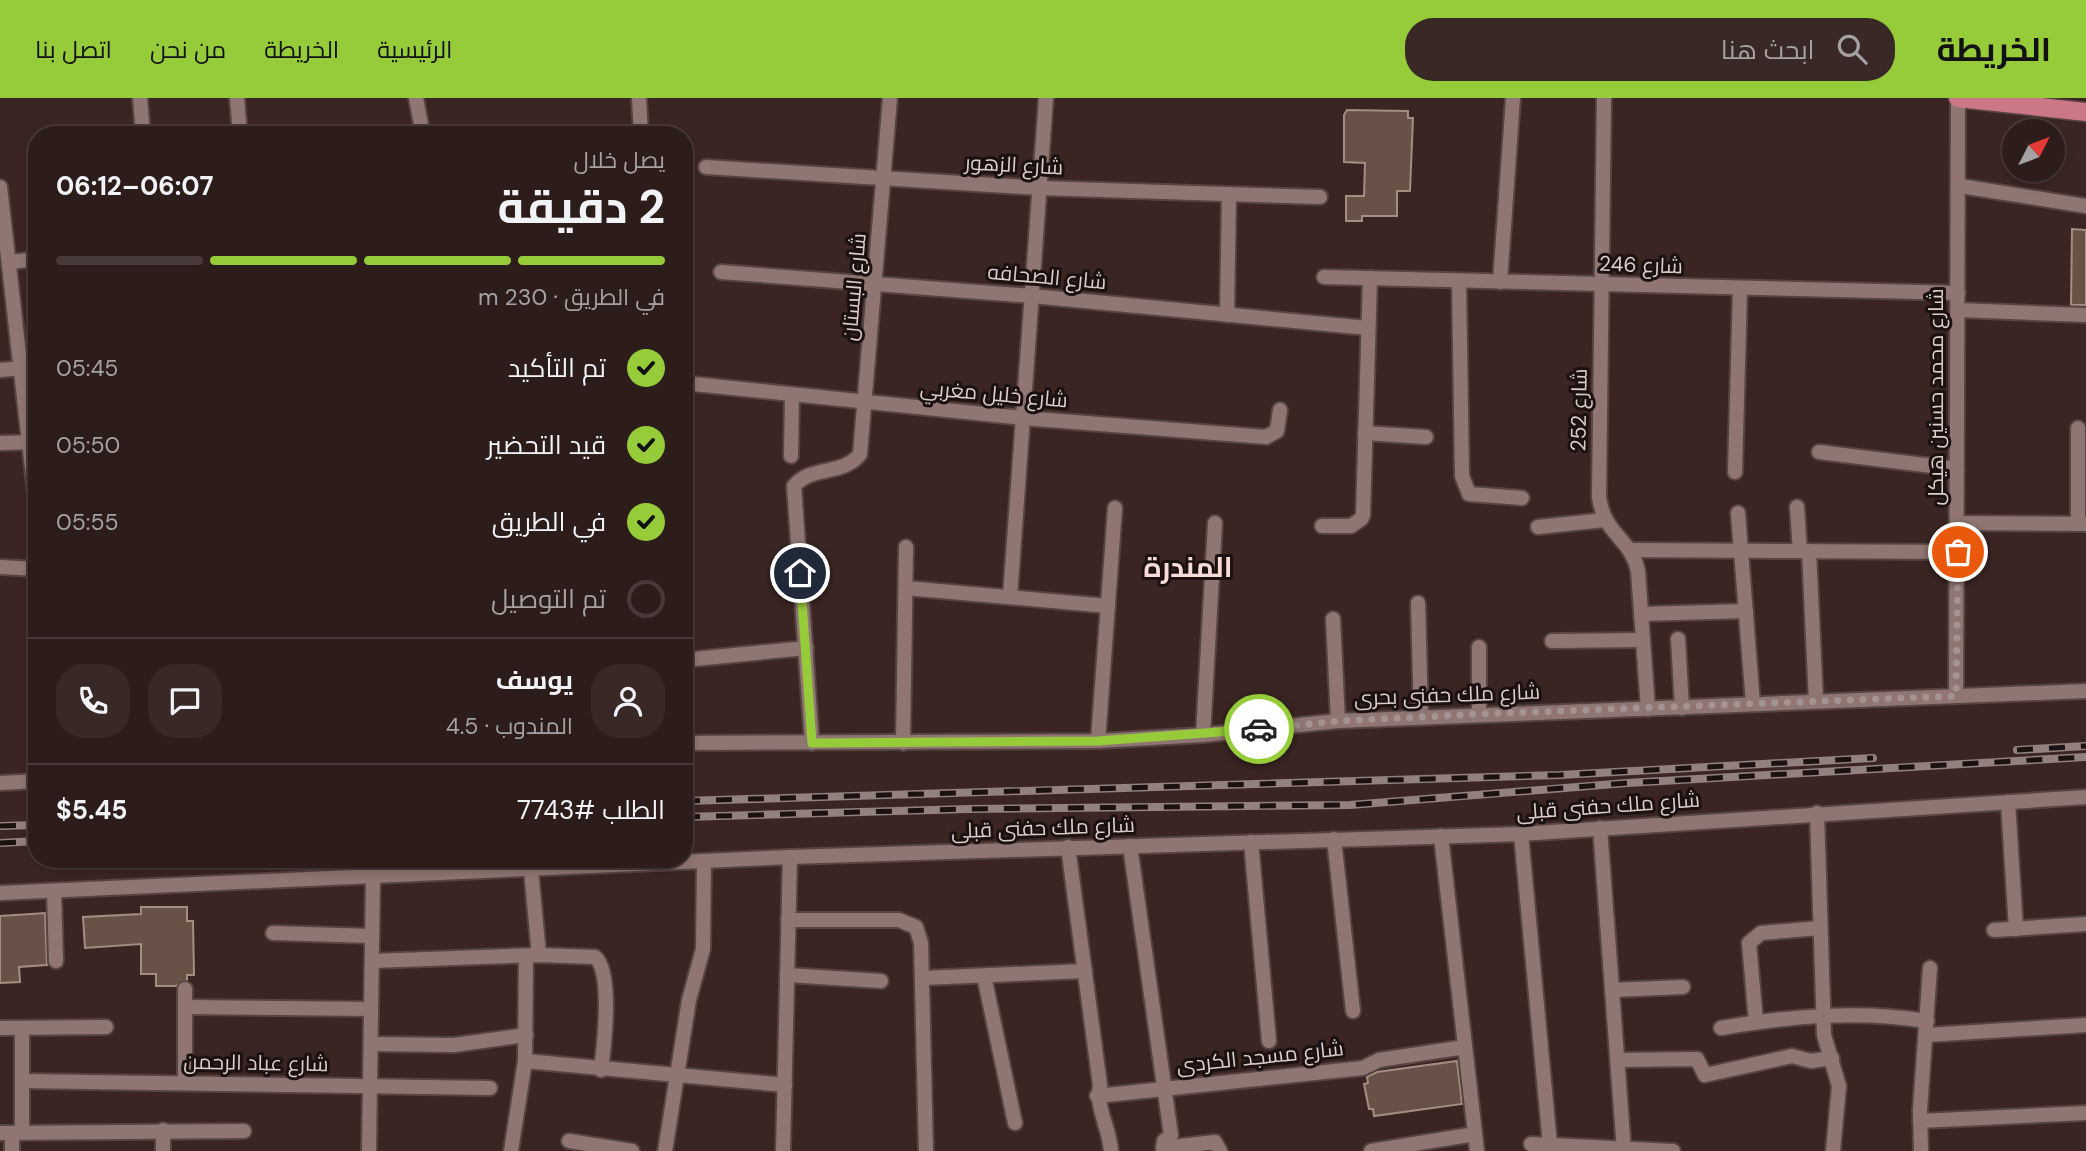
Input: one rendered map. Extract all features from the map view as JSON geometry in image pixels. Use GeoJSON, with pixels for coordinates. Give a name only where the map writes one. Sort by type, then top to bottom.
{"type":"FeatureCollection","features":[{"type":"Feature","properties":{"kind":"main road"},"geometry":{"type":"LineString","coordinates":[[1958,98],[2086,112]]}},
{"type":"Feature","properties":{"kind":"street"},"geometry":{"type":"LineString","coordinates":[[140,98],[142,126]]}},
{"type":"Feature","properties":{"kind":"street"},"geometry":{"type":"LineString","coordinates":[[237,98],[239,126]]}},
{"type":"Feature","properties":{"kind":"street"},"geometry":{"type":"LineString","coordinates":[[416,98],[421,126]]}},
{"type":"Feature","properties":{"kind":"street"},"geometry":{"type":"LineString","coordinates":[[639,98],[641,126]]}},
{"type":"Feature","properties":{"kind":"street","name":"شارع البستان"},"geometry":{"type":"LineString","coordinates":[[806,648],[794,486],[800,479],[812,474],[849,466],[860,454],[890,98]]}},
{"type":"Feature","properties":{"kind":"street"},"geometry":{"type":"LineString","coordinates":[[1010,597],[1046,98]]}},
{"type":"Feature","properties":{"kind":"street"},"geometry":{"type":"LineString","coordinates":[[1500,282],[1513,98]]}},
{"type":"Feature","properties":{"kind":"street","name":"شارع 252"},"geometry":{"type":"LineString","coordinates":[[1604,98],[1599,497],[1604,520]]}},
{"type":"Feature","properties":{"kind":"street","name":"شارع محمد حسنين هيكل"},"geometry":{"type":"LineString","coordinates":[[1956,696],[1960,186],[1958,98]]}},
{"type":"Feature","properties":{"kind":"street","name":"شارع الزهور"},"geometry":{"type":"LineString","coordinates":[[706,167],[1040,188],[1320,197]]}},
{"type":"Feature","properties":{"kind":"street"},"geometry":{"type":"LineString","coordinates":[[1960,186],[2086,206]]}},
{"type":"Feature","properties":{"kind":"street"},"geometry":{"type":"LineString","coordinates":[[0,187],[28,362]]}},
{"type":"Feature","properties":{"kind":"street"},"geometry":{"type":"LineString","coordinates":[[1227,314],[1230,194]]}},
{"type":"Feature","properties":{"kind":"street"},"geometry":{"type":"LineString","coordinates":[[10,262],[28,260]]}},
{"type":"Feature","properties":{"kind":"street","name":"شارع الصحافه"},"geometry":{"type":"LineString","coordinates":[[721,272],[1032,296],[1368,328]]}},
{"type":"Feature","properties":{"kind":"street","name":"شارع 246"},"geometry":{"type":"LineString","coordinates":[[1324,277],[1958,293]]}},
{"type":"Feature","properties":{"kind":"street"},"geometry":{"type":"LineString","coordinates":[[1322,526],[1351,526],[1362,519],[1370,278]]}},
{"type":"Feature","properties":{"kind":"street"},"geometry":{"type":"LineString","coordinates":[[1459,281],[1462,476],[1469,494],[1522,498]]}},
{"type":"Feature","properties":{"kind":"street"},"geometry":{"type":"LineString","coordinates":[[1735,472],[1740,289]]}},
{"type":"Feature","properties":{"kind":"street"},"geometry":{"type":"LineString","coordinates":[[1958,310],[2086,315]]}},
{"type":"Feature","properties":{"kind":"street"},"geometry":{"type":"LineString","coordinates":[[0,370],[28,368]]}},
{"type":"Feature","properties":{"kind":"street","name":"شارع خليل مغربي"},"geometry":{"type":"LineString","coordinates":[[693,384],[1023,418],[1266,438],[1277,430],[1280,410]]}},
{"type":"Feature","properties":{"kind":"street"},"geometry":{"type":"LineString","coordinates":[[791,456],[792,395]]}},
{"type":"Feature","properties":{"kind":"street"},"geometry":{"type":"LineString","coordinates":[[1956,523],[2082,524],[2078,428]]}},
{"type":"Feature","properties":{"kind":"street"},"geometry":{"type":"LineString","coordinates":[[1365,433],[1426,436]]}},
{"type":"Feature","properties":{"kind":"street"},"geometry":{"type":"LineString","coordinates":[[0,443],[28,442]]}},
{"type":"Feature","properties":{"kind":"street"},"geometry":{"type":"LineString","coordinates":[[1819,452],[1957,469]]}},
{"type":"Feature","properties":{"kind":"street"},"geometry":{"type":"LineString","coordinates":[[1797,507],[1804,551],[1816,701]]}},
{"type":"Feature","properties":{"kind":"street"},"geometry":{"type":"LineString","coordinates":[[1098,741],[1115,509]]}},
{"type":"Feature","properties":{"kind":"street"},"geometry":{"type":"LineString","coordinates":[[1738,513],[1753,704]]}},
{"type":"Feature","properties":{"kind":"street"},"geometry":{"type":"LineString","coordinates":[[1538,527],[1604,520],[1630,550],[1639,571],[1648,709]]}},
{"type":"Feature","properties":{"kind":"street"},"geometry":{"type":"LineString","coordinates":[[1203,735],[1215,523]]}},
{"type":"Feature","properties":{"kind":"street"},"geometry":{"type":"LineString","coordinates":[[902,743],[906,547]]}},
{"type":"Feature","properties":{"kind":"street"},"geometry":{"type":"LineString","coordinates":[[1630,550],[1958,552]]}},
{"type":"Feature","properties":{"kind":"street"},"geometry":{"type":"LineString","coordinates":[[0,567],[28,569]]}},
{"type":"Feature","properties":{"kind":"street"},"geometry":{"type":"LineString","coordinates":[[906,588],[1108,606]]}},
{"type":"Feature","properties":{"kind":"street"},"geometry":{"type":"LineString","coordinates":[[1418,603],[1421,717]]}},
{"type":"Feature","properties":{"kind":"street"},"geometry":{"type":"LineString","coordinates":[[1642,614],[1746,611]]}},
{"type":"Feature","properties":{"kind":"street"},"geometry":{"type":"LineString","coordinates":[[1333,619],[1338,721]]}},
{"type":"Feature","properties":{"kind":"street"},"geometry":{"type":"LineString","coordinates":[[1678,639],[1682,708]]}},
{"type":"Feature","properties":{"kind":"street"},"geometry":{"type":"LineString","coordinates":[[1552,641],[1643,640]]}},
{"type":"Feature","properties":{"kind":"street"},"geometry":{"type":"LineString","coordinates":[[1479,647],[1479,714]]}},
{"type":"Feature","properties":{"kind":"street"},"geometry":{"type":"LineString","coordinates":[[693,659],[806,648],[812,743]]}},
{"type":"Feature","properties":{"kind":"street","name":"شارع ملك حفنى بحرى"},"geometry":{"type":"LineString","coordinates":[[693,743],[1098,741],[1203,735],[1338,721],[2086,691]]}},
{"type":"Feature","properties":{"kind":"street"},"geometry":{"type":"LineString","coordinates":[[0,783],[28,781]]}},
{"type":"Feature","properties":{"kind":"street","name":"شارع ملك حفنى قبلى"},"geometry":{"type":"LineString","coordinates":[[693,863],[1068,847],[1521,834],[2086,797]]}},
{"type":"Feature","properties":{"kind":"street"},"geometry":{"type":"LineString","coordinates":[[2008,802],[2016,929]]}},
{"type":"Feature","properties":{"kind":"street"},"geometry":{"type":"LineString","coordinates":[[1817,813],[1824,1035],[1839,1087],[1833,1151]]}},
{"type":"Feature","properties":{"kind":"street"},"geometry":{"type":"LineString","coordinates":[[1600,828],[1625,1149]]}},
{"type":"Feature","properties":{"kind":"street"},"geometry":{"type":"LineString","coordinates":[[1521,834],[1550,1145]]}},
{"type":"Feature","properties":{"kind":"street"},"geometry":{"type":"LineString","coordinates":[[1441,836],[1477,1151]]}},
{"type":"Feature","properties":{"kind":"street"},"geometry":{"type":"LineString","coordinates":[[1334,839],[1353,1011]]}},
{"type":"Feature","properties":{"kind":"street"},"geometry":{"type":"LineString","coordinates":[[1251,842],[1269,1041]]}},
{"type":"Feature","properties":{"kind":"street"},"geometry":{"type":"LineString","coordinates":[[1130,846],[1167,1087],[1171,1135],[1164,1141],[1163,1149],[1215,1142],[1220,1151]]}},
{"type":"Feature","properties":{"kind":"street"},"geometry":{"type":"LineString","coordinates":[[1068,847],[1100,1085],[1097,1096],[1110,1134],[1111,1151]]}},
{"type":"Feature","properties":{"kind":"street"},"geometry":{"type":"LineString","coordinates":[[783,1151],[790,857]]}},
{"type":"Feature","properties":{"kind":"street"},"geometry":{"type":"LineString","coordinates":[[665,1151],[689,1000],[703,949],[704,862]]}},
{"type":"Feature","properties":{"kind":"street","name":"شارع ملك حفنى قبلى"},"geometry":{"type":"LineString","coordinates":[[0,892],[574,868]]}},
{"type":"Feature","properties":{"kind":"street"},"geometry":{"type":"LineString","coordinates":[[511,1151],[526,1061],[532,955],[531,870]]}},
{"type":"Feature","properties":{"kind":"street"},"geometry":{"type":"LineString","coordinates":[[369,1151],[373,876]]}},
{"type":"Feature","properties":{"kind":"street"},"geometry":{"type":"LineString","coordinates":[[54,891],[56,961]]}},
{"type":"Feature","properties":{"kind":"street"},"geometry":{"type":"LineString","coordinates":[[788,920],[908,922],[919,934],[926,1151]]}},
{"type":"Feature","properties":{"kind":"street"},"geometry":{"type":"LineString","coordinates":[[1994,930],[2086,924]]}},
{"type":"Feature","properties":{"kind":"street"},"geometry":{"type":"LineString","coordinates":[[1756,1022],[1749,943],[1761,933],[1820,928]]}},
{"type":"Feature","properties":{"kind":"street"},"geometry":{"type":"LineString","coordinates":[[273,933],[372,936]]}},
{"type":"Feature","properties":{"kind":"street"},"geometry":{"type":"LineString","coordinates":[[372,961],[590,955],[599,960],[606,1012],[601,1070]]}},
{"type":"Feature","properties":{"kind":"street"},"geometry":{"type":"LineString","coordinates":[[1921,1151],[1920,1121],[1930,968]]}},
{"type":"Feature","properties":{"kind":"street"},"geometry":{"type":"LineString","coordinates":[[922,978],[1085,971]]}},
{"type":"Feature","properties":{"kind":"street"},"geometry":{"type":"LineString","coordinates":[[787,975],[881,981]]}},
{"type":"Feature","properties":{"kind":"street"},"geometry":{"type":"LineString","coordinates":[[984,976],[1015,1123]]}},
{"type":"Feature","properties":{"kind":"street"},"geometry":{"type":"LineString","coordinates":[[1613,990],[1682,988]]}},
{"type":"Feature","properties":{"kind":"street"},"geometry":{"type":"LineString","coordinates":[[185,989],[185,1083]]}},
{"type":"Feature","properties":{"kind":"street"},"geometry":{"type":"LineString","coordinates":[[185,1007],[371,1009]]}},
{"type":"Feature","properties":{"kind":"street"},"geometry":{"type":"LineString","coordinates":[[1721,1028],[1823,1015],[1873,1015],[1927,1028],[2086,1025]]}},
{"type":"Feature","properties":{"kind":"street"},"geometry":{"type":"LineString","coordinates":[[0,1028],[106,1027]]}},
{"type":"Feature","properties":{"kind":"street"},"geometry":{"type":"LineString","coordinates":[[12,1151],[11,1133],[22,1081],[22,1028]]}},
{"type":"Feature","properties":{"kind":"street"},"geometry":{"type":"LineString","coordinates":[[371,1044],[454,1045],[526,1034]]}},
{"type":"Feature","properties":{"kind":"street","name":"شارع مسجد الكردى"},"geometry":{"type":"LineString","coordinates":[[1097,1096],[1363,1068],[1379,1060],[1465,1047]]}},
{"type":"Feature","properties":{"kind":"street"},"geometry":{"type":"LineString","coordinates":[[1619,1060],[1697,1059],[1705,1075],[1792,1056],[1811,1061],[1832,1058]]}},
{"type":"Feature","properties":{"kind":"street"},"geometry":{"type":"LineString","coordinates":[[526,1061],[785,1086]]}},
{"type":"Feature","properties":{"kind":"street","name":"شارع عباد الرحمن"},"geometry":{"type":"LineString","coordinates":[[22,1081],[490,1088]]}},
{"type":"Feature","properties":{"kind":"street"},"geometry":{"type":"LineString","coordinates":[[1920,1121],[2086,1113]]}},
{"type":"Feature","properties":{"kind":"street"},"geometry":{"type":"LineString","coordinates":[[163,1130],[163,1151]]}},
{"type":"Feature","properties":{"kind":"street"},"geometry":{"type":"LineString","coordinates":[[11,1133],[244,1130]]}},
{"type":"Feature","properties":{"kind":"street"},"geometry":{"type":"LineString","coordinates":[[1371,1151],[1475,1134]]}},
{"type":"Feature","properties":{"kind":"street"},"geometry":{"type":"LineString","coordinates":[[569,1141],[632,1151]]}},
{"type":"Feature","properties":{"kind":"street"},"geometry":{"type":"LineString","coordinates":[[1531,1144],[1673,1151]]}},
{"type":"Feature","properties":{"kind":"building"},"geometry":{"type":"Polygon","coordinates":[[[1347,110],[1408,111],[1408,118],[1413,118],[1410,191],[1397,191],[1397,216],[1362,216],[1362,221],[1346,221],[1346,196],[1364,196],[1365,163],[1344,162],[1344,115],[1347,110]]]}},
{"type":"Feature","properties":{"kind":"building"},"geometry":{"type":"Polygon","coordinates":[[[2072,229],[2086,230],[2086,305],[2071,305],[2072,229]]]}},
{"type":"Feature","properties":{"kind":"building"},"geometry":{"type":"Polygon","coordinates":[[[141,907],[187,907],[187,921],[193,921],[194,975],[187,975],[187,980],[176,986],[156,986],[156,974],[141,974],[141,944],[85,948],[83,917],[141,914],[141,907]]]}},
{"type":"Feature","properties":{"kind":"building"},"geometry":{"type":"Polygon","coordinates":[[[45,913],[47,965],[19,967],[20,982],[0,983],[0,916],[45,913]]]}},
{"type":"Feature","properties":{"kind":"building"},"geometry":{"type":"Polygon","coordinates":[[[1457,1061],[1462,1104],[1374,1116],[1373,1109],[1369,1109],[1364,1084],[1368,1083],[1367,1077],[1377,1072],[1457,1061]]]}},
{"type":"Feature","properties":{"kind":"railway"},"geometry":{"type":"LineString","coordinates":[[2017,750],[2086,746]]}},
{"type":"Feature","properties":{"kind":"railway"},"geometry":{"type":"LineString","coordinates":[[693,817],[968,809],[1350,805],[1627,783],[2086,757]]}},
{"type":"Feature","properties":{"kind":"railway"},"geometry":{"type":"LineString","coordinates":[[693,801],[1560,775],[1873,758]]}},
{"type":"Feature","properties":{"kind":"railway"},"geometry":{"type":"LineString","coordinates":[[0,826],[28,825]]}},
{"type":"Feature","properties":{"kind":"railway"},"geometry":{"type":"LineString","coordinates":[[0,843],[28,841]]}},
{"type":"Feature","properties":{"kind":"way so far"},"geometry":{"type":"LineString","coordinates":[[1259,729],[1338,721],[1479,714],[1956,696],[1958,552]]}},
{"type":"Feature","properties":{"kind":"district","name":"المندرة"},"geometry":{"type":"Point","coordinates":[1188,567]}},
{"type":"Feature","properties":{"kind":"route"},"geometry":{"type":"LineString","coordinates":[[800,573],[812,743],[1098,741],[1259,729]]}}]}
